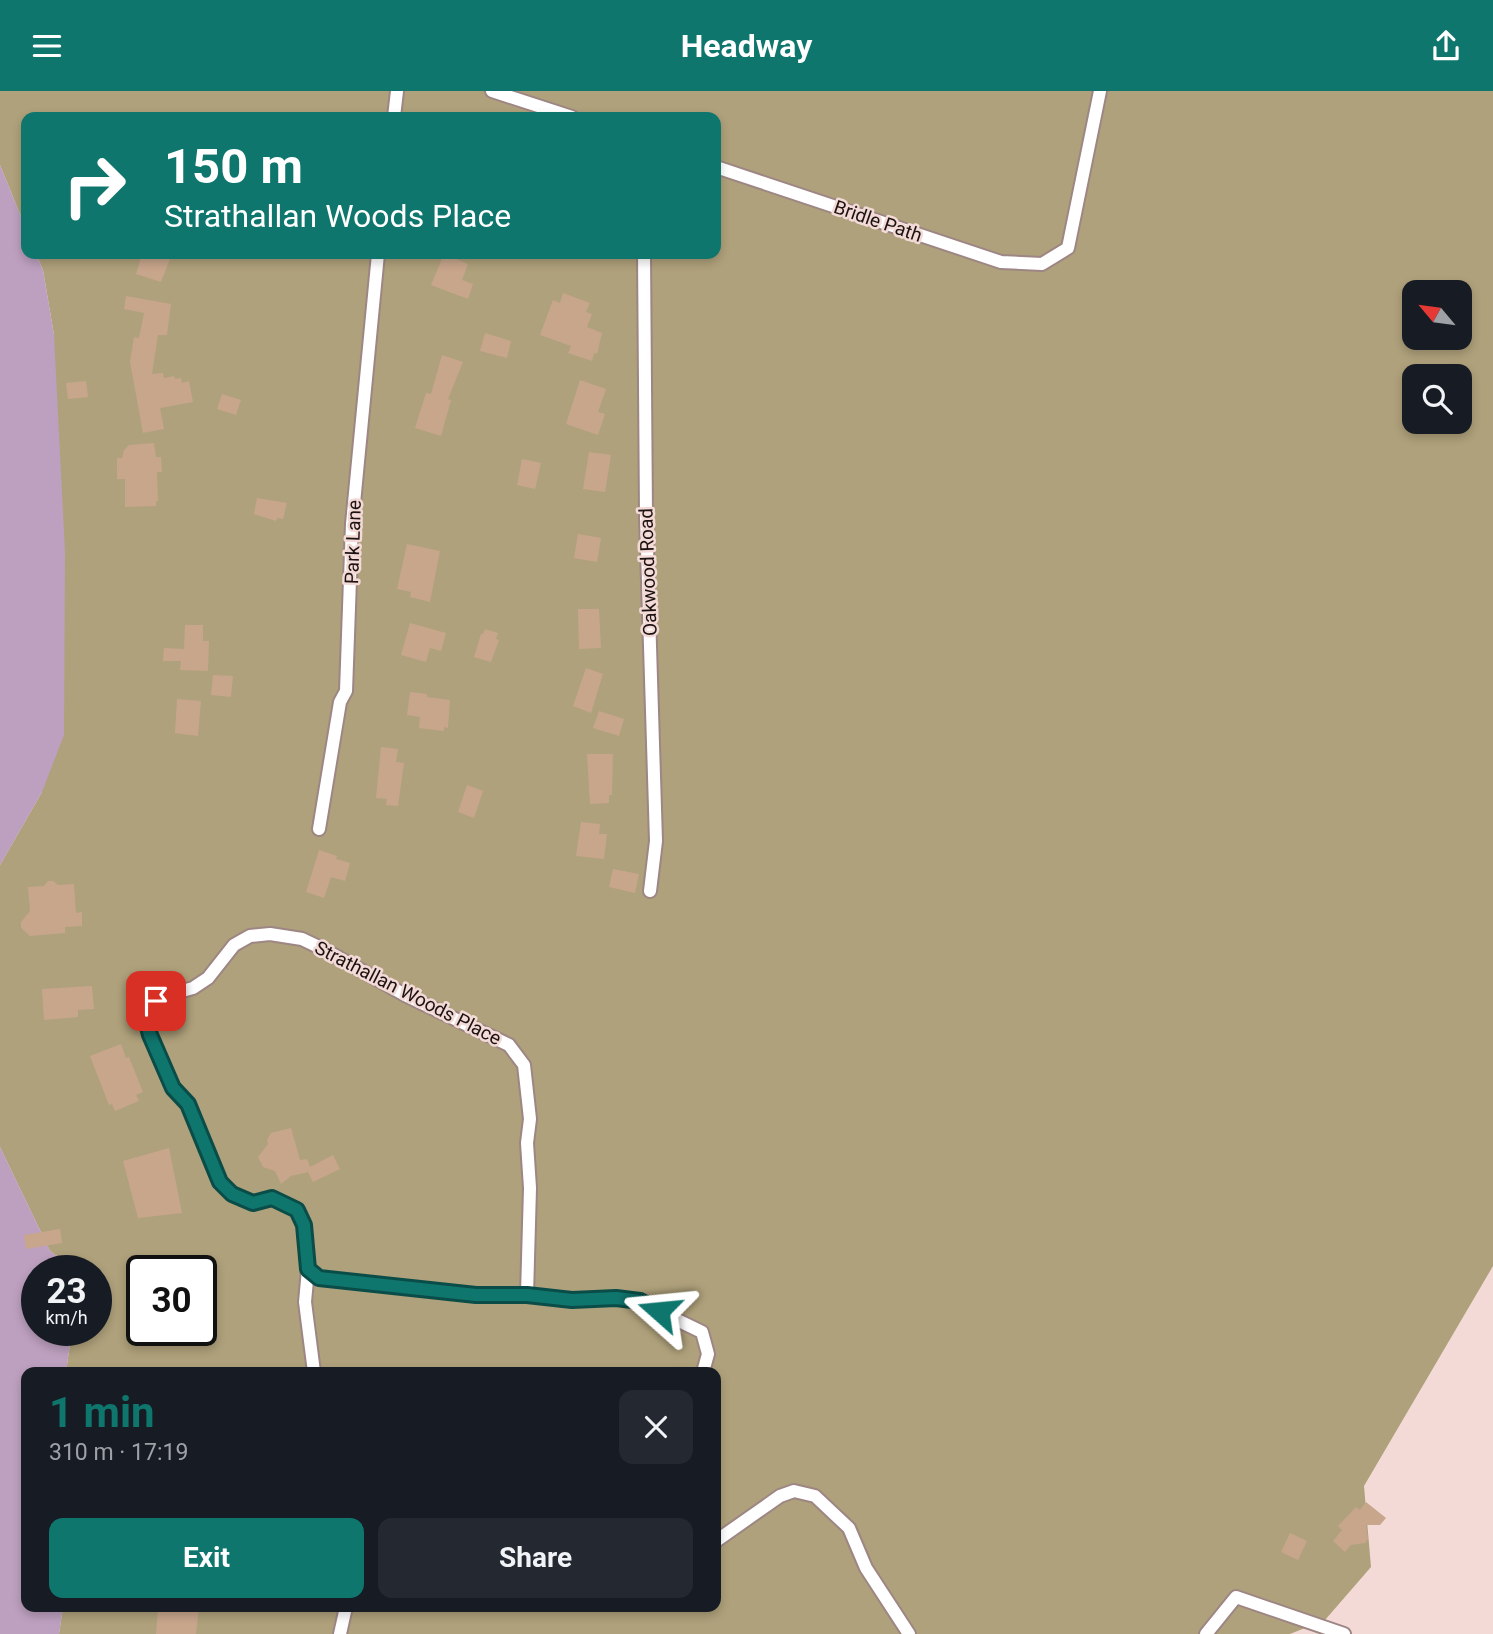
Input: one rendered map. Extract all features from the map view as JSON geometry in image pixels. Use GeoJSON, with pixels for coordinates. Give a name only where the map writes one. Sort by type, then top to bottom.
{"type":"FeatureCollection","features":[{"type":"Feature","properties":{"kind":"street"},"geometry":{"type":"LineString","coordinates":[[395,112],[397,91]]}},
{"type":"Feature","properties":{"kind":"street"},"geometry":{"type":"LineString","coordinates":[[492,91],[557,112]]}},
{"type":"Feature","properties":{"kind":"street","name":"Bridle Path"},"geometry":{"type":"LineString","coordinates":[[721,169],[1001,262],[1042,264],[1068,248],[1100,91]]}},
{"type":"Feature","properties":{"kind":"street","name":"Park Lane"},"geometry":{"type":"LineString","coordinates":[[318,829],[340,702],[346,691],[352,524],[378,259]]}},
{"type":"Feature","properties":{"kind":"street","name":"Oakwood Road"},"geometry":{"type":"LineString","coordinates":[[644,259],[646,516],[656,841],[650,891]]}},
{"type":"Feature","properties":{"kind":"street","name":"Strathallan Woods Place"},"geometry":{"type":"LineString","coordinates":[[313,1367],[305,1302],[308,1269],[304,1225],[297,1210],[272,1198],[253,1203],[232,1194],[220,1182],[188,1104],[173,1088],[150,1035],[143,1007],[169,995],[194,988],[208,978],[234,945],[250,936],[270,934],[302,939],[405,995],[509,1045],[524,1065],[530,1119],[527,1143],[530,1188],[527,1295]]}},
{"type":"Feature","properties":{"kind":"street"},"geometry":{"type":"LineString","coordinates":[[308,1269],[319,1278],[476,1295],[527,1295],[572,1300],[616,1298],[640,1301],[702,1332],[708,1354],[704,1367]]}},
{"type":"Feature","properties":{"kind":"street"},"geometry":{"type":"LineString","coordinates":[[721,1537],[780,1496],[794,1491],[815,1496],[849,1528],[866,1568],[909,1634]]}},
{"type":"Feature","properties":{"kind":"street"},"geometry":{"type":"LineString","coordinates":[[1206,1634],[1236,1597],[1344,1634]]}},
{"type":"Feature","properties":{"kind":"street"},"geometry":{"type":"LineString","coordinates":[[340,1634],[345,1612]]}},
{"type":"Feature","properties":{"kind":"shaded area"},"geometry":{"type":"Polygon","coordinates":[[[0,91],[1493,91],[1493,1266],[1364,1486],[1371,1567],[1325,1620],[1290,1634],[59,1634],[62,1612],[721,1612],[721,1367],[67,1367],[70,1346],[112,1346],[112,1255],[55,1255],[50,1251],[0,1147],[0,865],[42,792],[54,335],[43,270],[38,259],[721,259],[721,112],[21,112],[21,217],[0,165],[0,91]]]}},
{"type":"Feature","properties":{"kind":"shaded area"},"geometry":{"type":"Polygon","coordinates":[[[0,165],[21,217],[21,259],[38,259],[43,270],[54,335],[65,552],[64,735],[42,792],[0,865],[0,165]]]}},
{"type":"Feature","properties":{"kind":"shaded area"},"geometry":{"type":"Polygon","coordinates":[[[0,1147],[50,1251],[55,1255],[21,1255],[21,1346],[70,1346],[67,1367],[21,1367],[21,1612],[62,1612],[59,1634],[0,1634],[0,1147]]]}},
{"type":"Feature","properties":{"kind":"building"},"geometry":{"type":"Polygon","coordinates":[[[140,259],[170,259],[161,282],[136,274],[140,259]]]}},
{"type":"Feature","properties":{"kind":"building"},"geometry":{"type":"Polygon","coordinates":[[[442,259],[456,259],[468,264],[462,280],[473,284],[468,299],[431,285],[442,259]]]}},
{"type":"Feature","properties":{"kind":"building"},"geometry":{"type":"Polygon","coordinates":[[[563,293],[590,303],[586,312],[592,314],[587,327],[602,333],[597,354],[594,353],[592,361],[568,353],[571,346],[540,335],[553,300],[560,303],[563,293]]]}},
{"type":"Feature","properties":{"kind":"building"},"geometry":{"type":"Polygon","coordinates":[[[126,296],[171,304],[167,335],[158,335],[152,374],[163,373],[164,378],[181,378],[182,383],[189,381],[193,402],[160,408],[164,429],[143,433],[130,362],[134,337],[139,338],[144,313],[124,309],[126,296]]]}},
{"type":"Feature","properties":{"kind":"building"},"geometry":{"type":"Polygon","coordinates":[[[485,333],[511,341],[507,358],[480,351],[485,333]]]}},
{"type":"Feature","properties":{"kind":"building"},"geometry":{"type":"Polygon","coordinates":[[[442,355],[463,362],[448,399],[451,400],[441,436],[415,428],[426,393],[431,394],[442,355]]]}},
{"type":"Feature","properties":{"kind":"building"},"geometry":{"type":"Polygon","coordinates":[[[580,380],[606,389],[598,412],[605,414],[598,435],[566,424],[580,380]]]}},
{"type":"Feature","properties":{"kind":"building"},"geometry":{"type":"Polygon","coordinates":[[[86,381],[88,397],[68,399],[66,383],[86,381]]]}},
{"type":"Feature","properties":{"kind":"building"},"geometry":{"type":"Polygon","coordinates":[[[222,394],[241,400],[236,415],[217,409],[222,394]]]}},
{"type":"Feature","properties":{"kind":"building"},"geometry":{"type":"Polygon","coordinates":[[[154,443],[156,457],[161,457],[162,472],[157,472],[156,506],[125,507],[125,479],[117,479],[117,458],[122,458],[129,445],[154,443]]]}},
{"type":"Feature","properties":{"kind":"building"},"geometry":{"type":"Polygon","coordinates":[[[589,452],[611,455],[605,492],[583,489],[589,452]]]}},
{"type":"Feature","properties":{"kind":"building"},"geometry":{"type":"Polygon","coordinates":[[[522,459],[541,463],[535,489],[517,485],[522,459]]]}},
{"type":"Feature","properties":{"kind":"building"},"geometry":{"type":"Polygon","coordinates":[[[257,498],[287,503],[283,519],[277,518],[276,521],[254,514],[257,498]]]}},
{"type":"Feature","properties":{"kind":"building"},"geometry":{"type":"Polygon","coordinates":[[[578,534],[601,538],[597,562],[574,558],[578,534]]]}},
{"type":"Feature","properties":{"kind":"building"},"geometry":{"type":"Polygon","coordinates":[[[407,544],[440,551],[430,602],[410,597],[411,592],[397,589],[407,544]]]}},
{"type":"Feature","properties":{"kind":"building"},"geometry":{"type":"Polygon","coordinates":[[[578,609],[599,609],[601,648],[579,649],[578,609]]]}},
{"type":"Feature","properties":{"kind":"building"},"geometry":{"type":"Polygon","coordinates":[[[410,623],[446,633],[441,651],[430,648],[426,662],[401,655],[410,623]]]}},
{"type":"Feature","properties":{"kind":"building"},"geometry":{"type":"Polygon","coordinates":[[[185,625],[203,625],[203,641],[209,641],[208,671],[180,670],[181,661],[163,661],[164,648],[184,649],[185,625]]]}},
{"type":"Feature","properties":{"kind":"building"},"geometry":{"type":"Polygon","coordinates":[[[485,629],[498,633],[496,639],[499,640],[491,662],[474,657],[485,629]]]}},
{"type":"Feature","properties":{"kind":"building"},"geometry":{"type":"Polygon","coordinates":[[[586,668],[603,674],[591,713],[573,706],[586,668]]]}},
{"type":"Feature","properties":{"kind":"building"},"geometry":{"type":"Polygon","coordinates":[[[213,675],[233,676],[231,697],[211,695],[213,675]]]}},
{"type":"Feature","properties":{"kind":"building"},"geometry":{"type":"Polygon","coordinates":[[[410,692],[450,700],[448,728],[444,727],[444,731],[419,728],[420,717],[407,715],[410,692]]]}},
{"type":"Feature","properties":{"kind":"building"},"geometry":{"type":"Polygon","coordinates":[[[177,699],[201,701],[198,736],[175,733],[177,699]]]}},
{"type":"Feature","properties":{"kind":"building"},"geometry":{"type":"Polygon","coordinates":[[[599,711],[624,719],[619,736],[593,728],[599,711]]]}},
{"type":"Feature","properties":{"kind":"building"},"geometry":{"type":"Polygon","coordinates":[[[381,747],[398,749],[396,762],[404,763],[398,806],[386,805],[387,799],[376,798],[381,747]]]}},
{"type":"Feature","properties":{"kind":"building"},"geometry":{"type":"Polygon","coordinates":[[[587,754],[613,754],[612,795],[609,795],[609,803],[590,804],[587,754]]]}},
{"type":"Feature","properties":{"kind":"building"},"geometry":{"type":"Polygon","coordinates":[[[467,785],[483,791],[474,818],[458,812],[467,785]]]}},
{"type":"Feature","properties":{"kind":"building"},"geometry":{"type":"Polygon","coordinates":[[[581,822],[600,824],[599,834],[607,834],[604,859],[576,856],[581,822]]]}},
{"type":"Feature","properties":{"kind":"building"},"geometry":{"type":"Polygon","coordinates":[[[319,850],[350,863],[345,881],[331,877],[324,898],[306,892],[319,850]]]}},
{"type":"Feature","properties":{"kind":"building"},"geometry":{"type":"Polygon","coordinates":[[[613,869],[639,874],[635,893],[609,887],[613,869]]]}},
{"type":"Feature","properties":{"kind":"building"},"geometry":{"type":"Polygon","coordinates":[[[48,881],[58,885],[74,884],[76,913],[82,912],[82,926],[65,927],[65,933],[30,936],[21,928],[21,922],[30,911],[28,887],[44,886],[48,881]]]}},
{"type":"Feature","properties":{"kind":"building"},"geometry":{"type":"Polygon","coordinates":[[[92,986],[94,1009],[78,1010],[78,1017],[44,1020],[42,989],[92,986]]]}},
{"type":"Feature","properties":{"kind":"building"},"geometry":{"type":"Polygon","coordinates":[[[121,1044],[143,1092],[136,1095],[139,1101],[115,1111],[112,1104],[109,1105],[90,1056],[121,1044]]]}},
{"type":"Feature","properties":{"kind":"building"},"geometry":{"type":"Polygon","coordinates":[[[291,1128],[300,1160],[307,1159],[310,1167],[333,1155],[340,1169],[313,1182],[308,1172],[291,1176],[281,1184],[275,1171],[263,1167],[258,1157],[268,1144],[271,1133],[291,1128]]]}},
{"type":"Feature","properties":{"kind":"building"},"geometry":{"type":"Polygon","coordinates":[[[169,1148],[182,1213],[138,1218],[123,1161],[169,1148]]]}},
{"type":"Feature","properties":{"kind":"building"},"geometry":{"type":"Polygon","coordinates":[[[60,1229],[62,1243],[26,1249],[24,1235],[60,1229]]]}},
{"type":"Feature","properties":{"kind":"building"},"geometry":{"type":"Polygon","coordinates":[[[1366,1502],[1386,1518],[1380,1525],[1366,1525],[1368,1539],[1365,1543],[1351,1545],[1345,1552],[1333,1541],[1342,1530],[1338,1526],[1356,1507],[1360,1510],[1366,1502]]]}},
{"type":"Feature","properties":{"kind":"building"},"geometry":{"type":"Polygon","coordinates":[[[1290,1533],[1307,1541],[1298,1560],[1281,1552],[1290,1533]]]}},
{"type":"Feature","properties":{"kind":"building"},"geometry":{"type":"Polygon","coordinates":[[[158,1612],[198,1612],[196,1634],[156,1634],[158,1612]]]}},
{"type":"Feature","properties":{"kind":"route"},"geometry":{"type":"LineString","coordinates":[[156,1001],[143,1007],[150,1035],[173,1088],[188,1104],[220,1182],[232,1194],[253,1203],[272,1198],[297,1210],[304,1225],[308,1269],[319,1278],[476,1295],[527,1295],[572,1300],[616,1298],[640,1301],[659,1311]]}}]}
